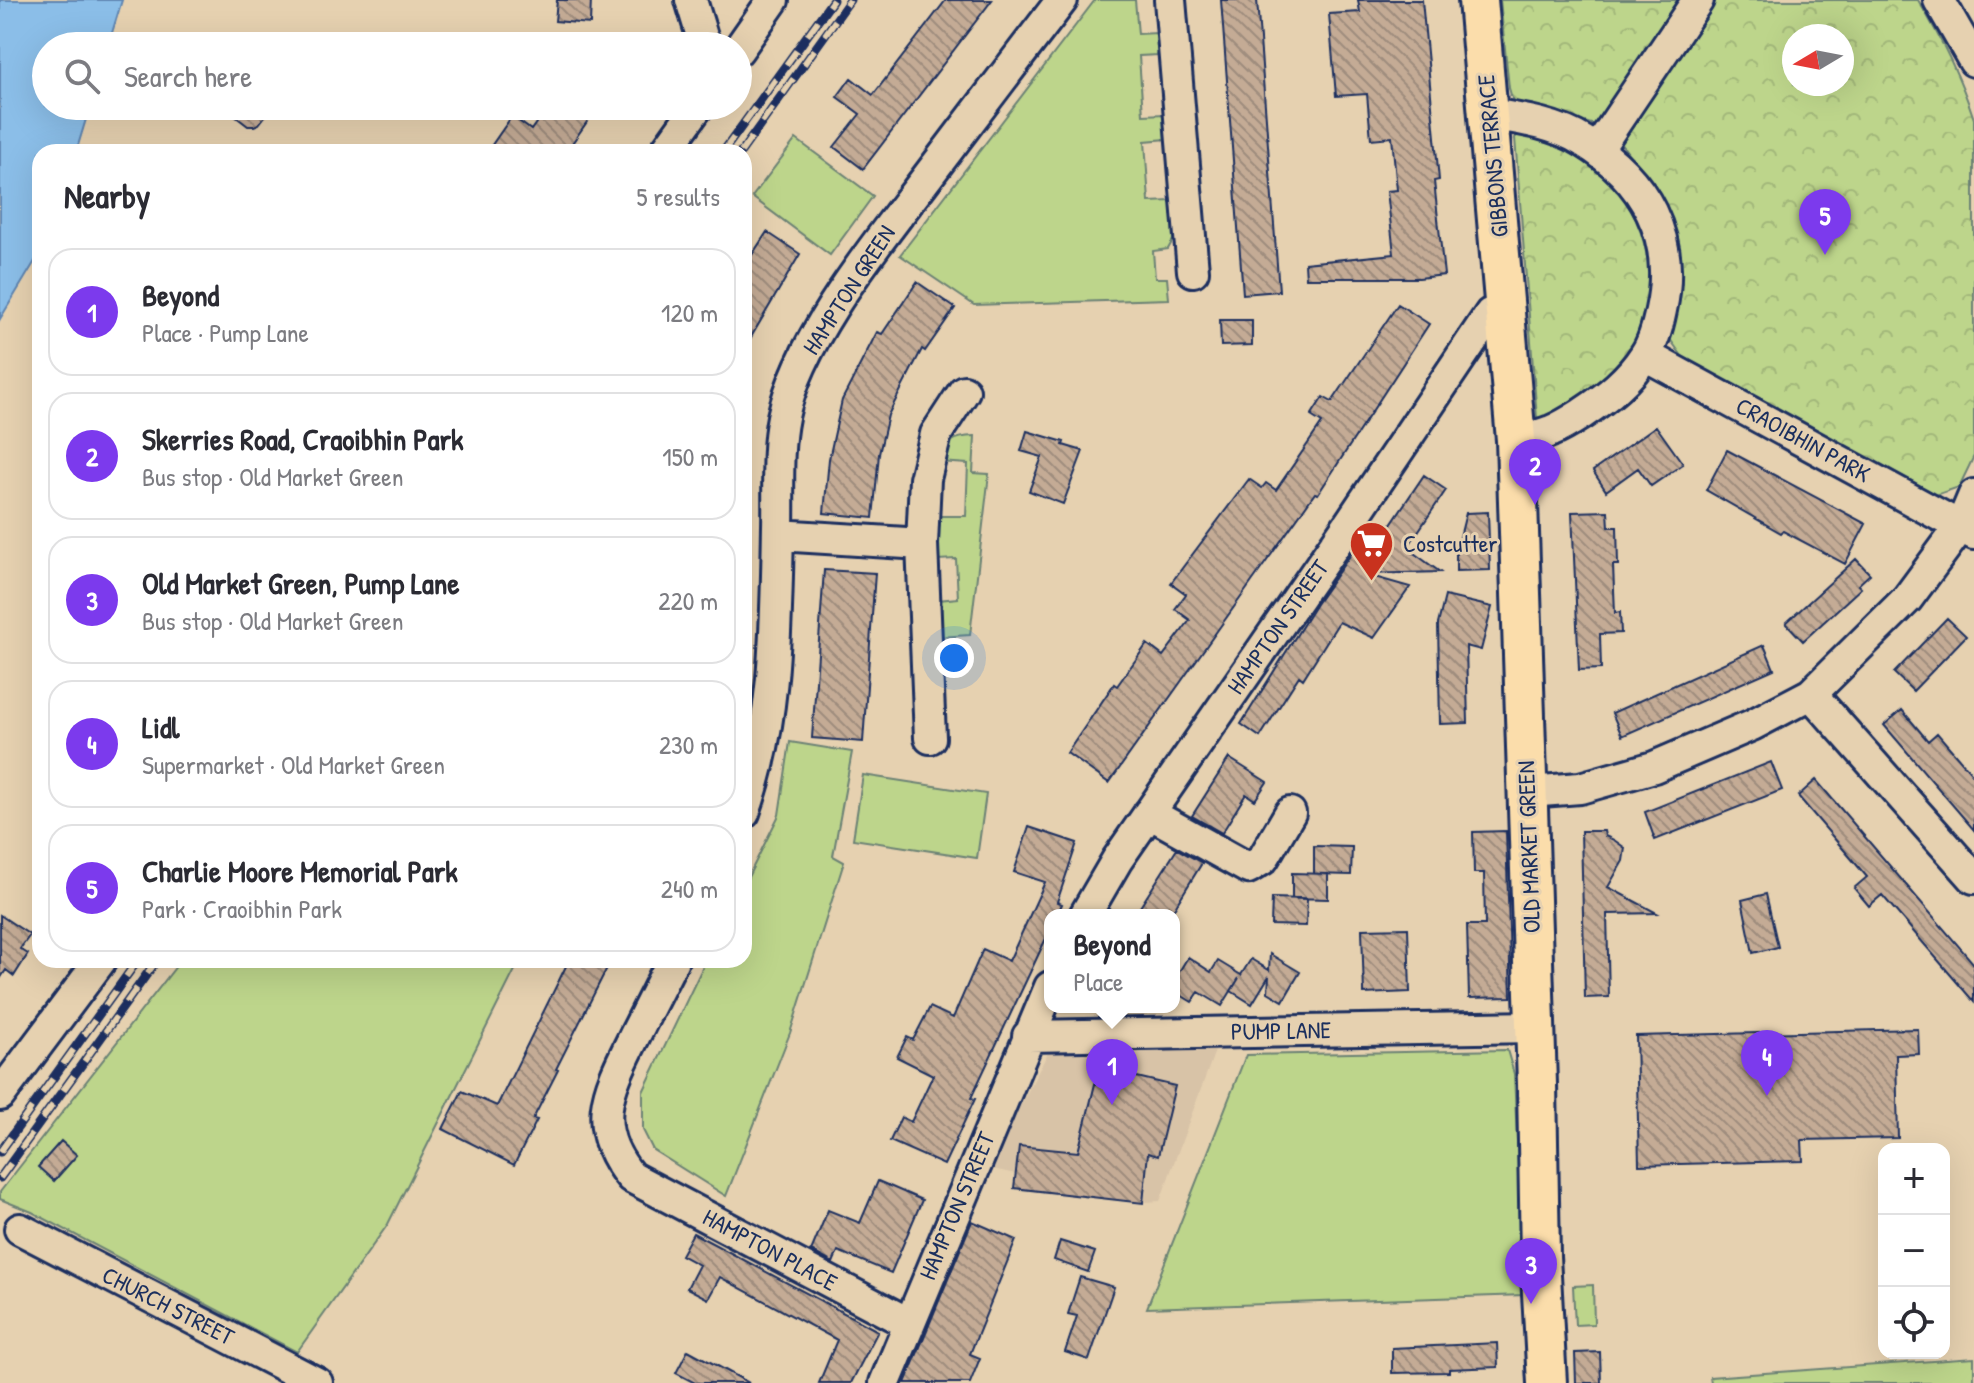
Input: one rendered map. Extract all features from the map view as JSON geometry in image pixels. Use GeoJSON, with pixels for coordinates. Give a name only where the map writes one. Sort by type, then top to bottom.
{"type":"FeatureCollection","features":[{"type":"Feature","properties":{"kind":"main road","name":"GIBBONS TERRACE"},"geometry":{"type":"LineString","coordinates":[[1478,0],[1507,312]]}},
{"type":"Feature","properties":{"kind":"main road","name":"OLD MARKET GREEN"},"geometry":{"type":"LineString","coordinates":[[1507,312],[1516,440],[1540,1257],[1547,1383]]}},
{"type":"Feature","properties":{"kind":"street"},"geometry":{"type":"LineString","coordinates":[[691,0],[701,32]]}},
{"type":"Feature","properties":{"kind":"street"},"geometry":{"type":"LineString","coordinates":[[751,32],[773,0]]}},
{"type":"Feature","properties":{"kind":"street","name":"HAMPTON GREEN"},"geometry":{"type":"LineString","coordinates":[[752,791],[755,726],[776,646],[783,418],[794,379],[817,334],[877,243],[1062,0]]}},
{"type":"Feature","properties":{"kind":"street"},"geometry":{"type":"LineString","coordinates":[[1170,0],[1193,271]]}},
{"type":"Feature","properties":{"kind":"street"},"geometry":{"type":"LineString","coordinates":[[1597,150],[1698,0]]}},
{"type":"Feature","properties":{"kind":"street"},"geometry":{"type":"LineString","coordinates":[[1939,0],[1974,61]]}},
{"type":"Feature","properties":{"kind":"street"},"geometry":{"type":"LineString","coordinates":[[1490,114],[1559,130],[1580,139],[1613,163],[1650,209],[1662,241],[1666,266],[1664,297],[1654,337],[1645,355],[1623,382],[1603,400],[1565,425],[1548,433],[1516,440]]}},
{"type":"Feature","properties":{"kind":"street"},"geometry":{"type":"LineString","coordinates":[[671,144],[688,120]]}},
{"type":"Feature","properties":{"kind":"street","name":"HAMPTON STREET"},"geometry":{"type":"LineString","coordinates":[[1088,909],[1117,860],[1490,314],[1507,312]]}},
{"type":"Feature","properties":{"kind":"street","name":"CRAOIBHIN PARK"},"geometry":{"type":"LineString","coordinates":[[1645,355],[1967,530]]}},
{"type":"Feature","properties":{"kind":"street"},"geometry":{"type":"LineString","coordinates":[[930,738],[922,544],[929,457],[936,434],[964,391]]}},
{"type":"Feature","properties":{"kind":"street"},"geometry":{"type":"LineString","coordinates":[[1528,792],[1580,788],[1654,767],[1752,725],[1811,694],[1907,599],[1967,530],[1974,495]]}},
{"type":"Feature","properties":{"kind":"street"},"geometry":{"type":"LineString","coordinates":[[778,535],[922,544]]}},
{"type":"Feature","properties":{"kind":"street"},"geometry":{"type":"LineString","coordinates":[[1811,694],[1974,878]]}},
{"type":"Feature","properties":{"kind":"street"},"geometry":{"type":"LineString","coordinates":[[1149,813],[1248,868],[1263,859],[1290,813]]}},
{"type":"Feature","properties":{"kind":"street"},"geometry":{"type":"LineString","coordinates":[[0,1095],[95,968]]}},
{"type":"Feature","properties":{"kind":"street","name":"HAMPTON PLACE"},"geometry":{"type":"LineString","coordinates":[[669,968],[611,1084],[607,1134],[616,1159],[631,1177],[908,1323]]}},
{"type":"Feature","properties":{"kind":"street","name":"HAMPTON STREET"},"geometry":{"type":"LineString","coordinates":[[885,1383],[1044,1000]]}},
{"type":"Feature","properties":{"kind":"street","name":"PUMP LANE"},"geometry":{"type":"LineString","coordinates":[[1028,1036],[1534,1027]]}},
{"type":"Feature","properties":{"kind":"street","name":"CHURCH STREET"},"geometry":{"type":"LineString","coordinates":[[20,1229],[317,1383]]}},
{"type":"Feature","properties":{"kind":"shaded area"},"geometry":{"type":"Polygon","coordinates":[[[1216,1048],[1160,1201],[1146,1202],[988,1168],[1050,1049],[1216,1048]]]}},
{"type":"Feature","properties":{"kind":"green space"},"geometry":{"type":"Polygon","coordinates":[[[1095,0],[1135,0],[1138,34],[1157,33],[1158,55],[1139,56],[1143,115],[1165,114],[1167,139],[1145,141],[1149,202],[1171,201],[1173,240],[1168,249],[1153,251],[1155,278],[1167,278],[1169,299],[974,305],[900,255],[1095,0]]]}},
{"type":"Feature","properties":{"kind":"green space"},"geometry":{"type":"Polygon","coordinates":[[[1500,0],[1686,0],[1605,120],[1595,125],[1513,102],[1500,0]]]}},
{"type":"Feature","properties":{"kind":"green space"},"geometry":{"type":"Polygon","coordinates":[[[1713,0],[1918,0],[1949,58],[1974,119],[1974,456],[1959,487],[1933,496],[1682,356],[1667,335],[1674,265],[1668,214],[1657,191],[1620,141],[1713,0]]]}},
{"type":"Feature","properties":{"kind":"green space"},"geometry":{"type":"Polygon","coordinates":[[[1518,133],[1571,149],[1610,180],[1628,205],[1641,233],[1648,262],[1649,292],[1644,321],[1632,349],[1608,381],[1541,422],[1537,418],[1515,138],[1518,133]]]}},
{"type":"Feature","properties":{"kind":"green space"},"geometry":{"type":"Polygon","coordinates":[[[796,139],[873,196],[830,255],[752,197],[796,139]]]}},
{"type":"Feature","properties":{"kind":"green space"},"geometry":{"type":"Polygon","coordinates":[[[975,436],[973,473],[989,474],[970,635],[939,637],[938,600],[958,598],[956,559],[937,560],[937,516],[966,516],[968,464],[940,462],[952,442],[975,436]]]}},
{"type":"Feature","properties":{"kind":"green space"},"geometry":{"type":"Polygon","coordinates":[[[790,742],[852,752],[833,856],[844,862],[790,1033],[726,1196],[653,1150],[643,1130],[643,1092],[702,968],[752,968],[752,869],[779,815],[790,742]]]}},
{"type":"Feature","properties":{"kind":"green space"},"geometry":{"type":"Polygon","coordinates":[[[863,775],[986,794],[977,858],[853,839],[863,775]]]}},
{"type":"Feature","properties":{"kind":"green space"},"geometry":{"type":"Polygon","coordinates":[[[175,968],[516,968],[388,1224],[297,1352],[32,1212],[0,1199],[0,1192],[175,968]]]}},
{"type":"Feature","properties":{"kind":"green space"},"geometry":{"type":"Polygon","coordinates":[[[1507,1050],[1514,1074],[1524,1295],[1147,1308],[1246,1055],[1507,1050]]]}},
{"type":"Feature","properties":{"kind":"green space"},"geometry":{"type":"Polygon","coordinates":[[[1593,1285],[1594,1324],[1575,1325],[1573,1286],[1593,1285]]]}},
{"type":"Feature","properties":{"kind":"green space"},"geometry":{"type":"Polygon","coordinates":[[[1974,1358],[1974,1383],[1711,1383],[1710,1377],[1974,1358]]]}},
{"type":"Feature","properties":{"kind":"water"},"geometry":{"type":"Polygon","coordinates":[[[0,0],[122,0],[112,32],[32,32],[32,120],[86,120],[78,144],[32,144],[32,266],[0,319],[0,0]]]}},
{"type":"Feature","properties":{"kind":"building"},"geometry":{"type":"Polygon","coordinates":[[[557,0],[591,0],[590,24],[555,21],[557,0]]]}},
{"type":"Feature","properties":{"kind":"building"},"geometry":{"type":"Polygon","coordinates":[[[946,0],[992,0],[863,169],[834,147],[860,114],[837,97],[851,78],[873,95],[946,0]]]}},
{"type":"Feature","properties":{"kind":"building"},"geometry":{"type":"Polygon","coordinates":[[[1221,0],[1257,0],[1279,291],[1243,294],[1221,0]]]}},
{"type":"Feature","properties":{"kind":"building"},"geometry":{"type":"Polygon","coordinates":[[[1358,0],[1422,0],[1439,180],[1434,181],[1444,275],[1419,278],[1306,278],[1305,263],[1394,254],[1387,191],[1397,190],[1392,137],[1371,139],[1367,94],[1336,96],[1329,14],[1360,12],[1358,0]]]}},
{"type":"Feature","properties":{"kind":"building"},"geometry":{"type":"Polygon","coordinates":[[[240,120],[262,120],[259,124],[248,126],[240,120]]]}},
{"type":"Feature","properties":{"kind":"building"},"geometry":{"type":"Polygon","coordinates":[[[509,120],[517,120],[531,130],[538,120],[588,120],[572,144],[493,144],[509,120]]]}},
{"type":"Feature","properties":{"kind":"building"},"geometry":{"type":"Polygon","coordinates":[[[767,232],[800,254],[752,335],[752,255],[767,232]]]}},
{"type":"Feature","properties":{"kind":"building"},"geometry":{"type":"Polygon","coordinates":[[[917,282],[955,308],[925,351],[922,349],[888,415],[879,454],[873,518],[824,513],[829,459],[842,400],[877,332],[882,334],[917,282]]]}},
{"type":"Feature","properties":{"kind":"building"},"geometry":{"type":"Polygon","coordinates":[[[1398,304],[1429,324],[1318,494],[1315,493],[1109,783],[1067,753],[1114,684],[1117,686],[1147,644],[1163,656],[1190,620],[1175,609],[1186,594],[1171,583],[1249,479],[1262,488],[1266,483],[1276,490],[1322,423],[1311,416],[1323,397],[1332,402],[1398,304]]]}},
{"type":"Feature","properties":{"kind":"building"},"geometry":{"type":"Polygon","coordinates":[[[1220,320],[1252,320],[1252,345],[1221,346],[1220,320]]]}},
{"type":"Feature","properties":{"kind":"building"},"geometry":{"type":"Polygon","coordinates":[[[1656,426],[1683,464],[1651,486],[1638,468],[1606,491],[1593,471],[1656,426]]]}},
{"type":"Feature","properties":{"kind":"building"},"geometry":{"type":"Polygon","coordinates":[[[1027,431],[1083,451],[1063,504],[1029,491],[1042,457],[1021,451],[1027,431]]]}},
{"type":"Feature","properties":{"kind":"building"},"geometry":{"type":"Polygon","coordinates":[[[1727,450],[1866,524],[1845,564],[1783,531],[1781,533],[1706,490],[1727,450]]]}},
{"type":"Feature","properties":{"kind":"building"},"geometry":{"type":"Polygon","coordinates":[[[1424,475],[1446,490],[1407,548],[1440,572],[1364,574],[1410,587],[1374,638],[1339,622],[1303,679],[1299,676],[1260,737],[1241,724],[1316,604],[1368,530],[1367,540],[1376,546],[1424,475]]]}},
{"type":"Feature","properties":{"kind":"building"},"geometry":{"type":"Polygon","coordinates":[[[1608,511],[1609,527],[1617,527],[1618,565],[1613,565],[1615,613],[1620,612],[1621,633],[1600,634],[1601,669],[1579,670],[1572,512],[1608,511]]]}},
{"type":"Feature","properties":{"kind":"building"},"geometry":{"type":"Polygon","coordinates":[[[1488,512],[1490,570],[1456,571],[1456,553],[1466,513],[1488,512]]]}},
{"type":"Feature","properties":{"kind":"building"},"geometry":{"type":"Polygon","coordinates":[[[1856,559],[1870,574],[1858,585],[1861,588],[1803,641],[1786,623],[1856,559]]]}},
{"type":"Feature","properties":{"kind":"building"},"geometry":{"type":"Polygon","coordinates":[[[824,570],[875,573],[863,742],[812,738],[824,570]]]}},
{"type":"Feature","properties":{"kind":"building"},"geometry":{"type":"Polygon","coordinates":[[[1445,596],[1492,607],[1481,650],[1466,646],[1468,723],[1440,724],[1438,624],[1445,596]]]}},
{"type":"Feature","properties":{"kind":"building"},"geometry":{"type":"Polygon","coordinates":[[[1947,618],[1966,636],[1913,691],[1894,673],[1947,618]]]}},
{"type":"Feature","properties":{"kind":"building"},"geometry":{"type":"Polygon","coordinates":[[[1764,645],[1774,669],[1622,736],[1612,713],[1764,645]]]}},
{"type":"Feature","properties":{"kind":"building"},"geometry":{"type":"Polygon","coordinates":[[[1902,710],[1928,741],[1937,733],[1974,776],[1974,830],[1884,725],[1902,710]]]}},
{"type":"Feature","properties":{"kind":"building"},"geometry":{"type":"Polygon","coordinates":[[[1229,758],[1267,782],[1255,800],[1246,794],[1222,833],[1192,816],[1229,758]]]}},
{"type":"Feature","properties":{"kind":"building"},"geometry":{"type":"Polygon","coordinates":[[[1771,762],[1782,790],[1655,840],[1645,812],[1771,762]]]}},
{"type":"Feature","properties":{"kind":"building"},"geometry":{"type":"Polygon","coordinates":[[[1816,780],[1974,964],[1974,1002],[1882,895],[1869,906],[1854,888],[1867,877],[1798,796],[1816,780]]]}},
{"type":"Feature","properties":{"kind":"building"},"geometry":{"type":"Polygon","coordinates":[[[1029,827],[1077,843],[1057,902],[1062,904],[1060,909],[1044,909],[1044,943],[971,1098],[975,1099],[944,1165],[890,1141],[901,1117],[911,1122],[933,1075],[897,1057],[907,1037],[913,1040],[930,1007],[953,1018],[983,949],[1009,961],[1045,882],[1014,872],[1029,827]]]}},
{"type":"Feature","properties":{"kind":"building"},"geometry":{"type":"Polygon","coordinates":[[[1506,831],[1511,997],[1469,998],[1467,925],[1485,925],[1484,873],[1474,873],[1473,832],[1506,831]]]}},
{"type":"Feature","properties":{"kind":"building"},"geometry":{"type":"Polygon","coordinates":[[[1581,831],[1604,831],[1605,836],[1625,848],[1623,861],[1608,887],[1657,913],[1607,914],[1609,997],[1585,998],[1581,831]]]}},
{"type":"Feature","properties":{"kind":"building"},"geometry":{"type":"Polygon","coordinates":[[[1314,846],[1352,847],[1351,875],[1314,874],[1314,846]]]}},
{"type":"Feature","properties":{"kind":"building"},"geometry":{"type":"Polygon","coordinates":[[[1177,849],[1202,863],[1174,909],[1139,909],[1177,849]]]}},
{"type":"Feature","properties":{"kind":"building"},"geometry":{"type":"Polygon","coordinates":[[[1292,873],[1328,874],[1328,899],[1292,898],[1292,873]]]}},
{"type":"Feature","properties":{"kind":"building"},"geometry":{"type":"Polygon","coordinates":[[[1766,894],[1778,947],[1753,953],[1742,900],[1766,894]]]}},
{"type":"Feature","properties":{"kind":"building"},"geometry":{"type":"Polygon","coordinates":[[[1272,898],[1307,899],[1306,926],[1271,925],[1272,898]]]}},
{"type":"Feature","properties":{"kind":"building"},"geometry":{"type":"Polygon","coordinates":[[[0,915],[30,935],[20,949],[28,954],[14,976],[6,970],[0,979],[0,915]]]}},
{"type":"Feature","properties":{"kind":"building"},"geometry":{"type":"Polygon","coordinates":[[[1408,928],[1410,992],[1364,994],[1362,929],[1408,928]]]}},
{"type":"Feature","properties":{"kind":"building"},"geometry":{"type":"Polygon","coordinates":[[[1270,954],[1300,972],[1283,1001],[1268,992],[1269,976],[1252,1004],[1231,991],[1222,1006],[1199,992],[1192,1002],[1180,995],[1180,970],[1188,957],[1211,972],[1218,961],[1241,975],[1251,959],[1269,970],[1270,954]]]}},
{"type":"Feature","properties":{"kind":"building"},"geometry":{"type":"Polygon","coordinates":[[[565,968],[607,968],[556,1069],[533,1119],[537,1120],[514,1165],[443,1129],[462,1091],[497,1106],[565,968]]]}},
{"type":"Feature","properties":{"kind":"building"},"geometry":{"type":"Polygon","coordinates":[[[1918,1029],[1919,1054],[1896,1055],[1898,1138],[1802,1140],[1803,1161],[1639,1165],[1636,1036],[1918,1029]]]}},
{"type":"Feature","properties":{"kind":"building"},"geometry":{"type":"Polygon","coordinates":[[[1099,1068],[1175,1086],[1158,1156],[1148,1153],[1143,1203],[1014,1188],[1019,1146],[1078,1152],[1099,1068]]]}},
{"type":"Feature","properties":{"kind":"building"},"geometry":{"type":"Polygon","coordinates":[[[61,1141],[77,1155],[54,1181],[38,1167],[61,1141]]]}},
{"type":"Feature","properties":{"kind":"building"},"geometry":{"type":"Polygon","coordinates":[[[878,1181],[922,1200],[891,1273],[838,1251],[833,1263],[811,1251],[828,1210],[860,1223],[878,1181]]]}},
{"type":"Feature","properties":{"kind":"building"},"geometry":{"type":"Polygon","coordinates":[[[972,1221],[1016,1240],[970,1354],[980,1358],[970,1383],[905,1383],[972,1221]]]}},
{"type":"Feature","properties":{"kind":"building"},"geometry":{"type":"Polygon","coordinates":[[[693,1233],[878,1331],[851,1383],[819,1383],[837,1340],[720,1277],[708,1299],[687,1288],[699,1265],[681,1255],[693,1233]]]}},
{"type":"Feature","properties":{"kind":"building"},"geometry":{"type":"Polygon","coordinates":[[[1060,1241],[1095,1252],[1088,1272],[1054,1260],[1060,1241]]]}},
{"type":"Feature","properties":{"kind":"building"},"geometry":{"type":"Polygon","coordinates":[[[1080,1277],[1114,1287],[1089,1360],[1065,1352],[1077,1316],[1068,1314],[1080,1277]]]}},
{"type":"Feature","properties":{"kind":"building"},"geometry":{"type":"Polygon","coordinates":[[[1497,1343],[1498,1367],[1392,1373],[1392,1348],[1497,1343]]]}},
{"type":"Feature","properties":{"kind":"building"},"geometry":{"type":"Polygon","coordinates":[[[688,1350],[749,1383],[695,1383],[676,1373],[688,1350]]]}},
{"type":"Feature","properties":{"kind":"building"},"geometry":{"type":"Polygon","coordinates":[[[1600,1352],[1601,1383],[1576,1383],[1575,1353],[1600,1352]]]}},
{"type":"Feature","properties":{"kind":"railway"},"geometry":{"type":"LineString","coordinates":[[752,112],[833,0]]}},
{"type":"Feature","properties":{"kind":"railway"},"geometry":{"type":"LineString","coordinates":[[747,144],[850,0]]}},
{"type":"Feature","properties":{"kind":"railway"},"geometry":{"type":"LineString","coordinates":[[729,144],[746,120]]}},
{"type":"Feature","properties":{"kind":"railway"},"geometry":{"type":"LineString","coordinates":[[0,1152],[132,968]]}},
{"type":"Feature","properties":{"kind":"railway"},"geometry":{"type":"LineString","coordinates":[[0,1178],[151,968]]}},
{"type":"Feature","properties":{"kind":"place","name":"Charlie Moore Memorial Park"},"geometry":{"type":"Point","coordinates":[1825,255]}},
{"type":"Feature","properties":{"kind":"place","name":"Skerries Road, Craoibhin Park"},"geometry":{"type":"Point","coordinates":[1535,505]}},
{"type":"Feature","properties":{"kind":"place","name":"Costcutter"},"geometry":{"type":"Point","coordinates":[1372,583]}},
{"type":"Feature","properties":{"kind":"place","name":"Lidl"},"geometry":{"type":"Point","coordinates":[1767,1096]}},
{"type":"Feature","properties":{"kind":"place","name":"Beyond"},"geometry":{"type":"Point","coordinates":[1112,1105]}},
{"type":"Feature","properties":{"kind":"place","name":"Old Market Green, Pump Lane"},"geometry":{"type":"Point","coordinates":[1531,1304]}}]}
